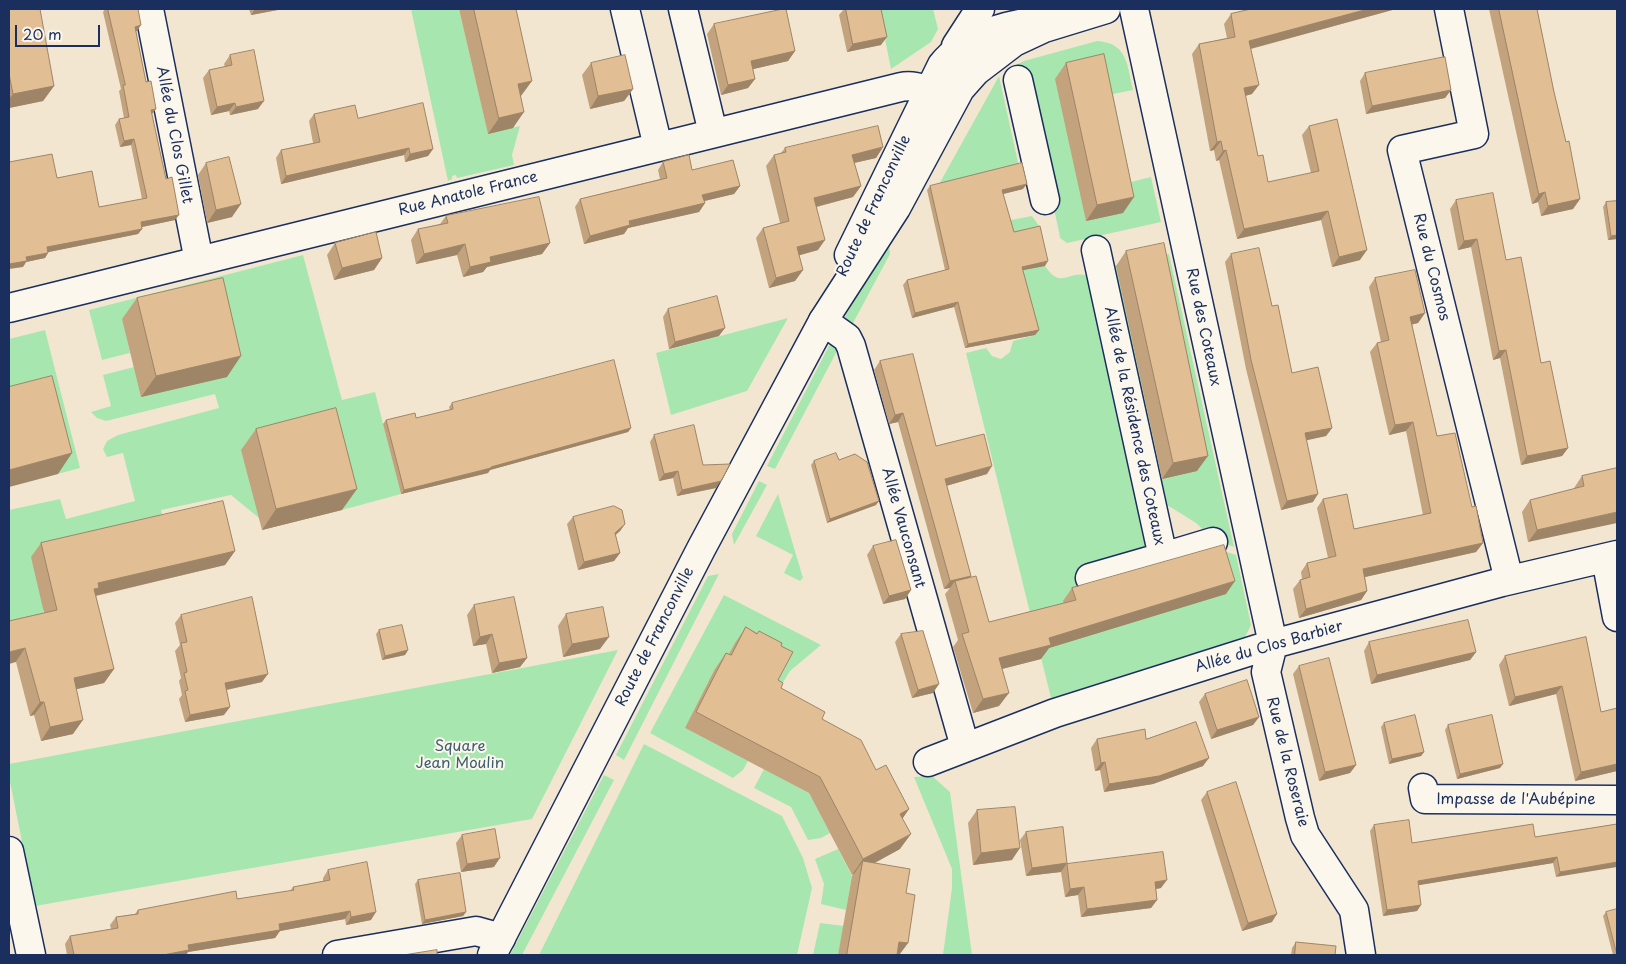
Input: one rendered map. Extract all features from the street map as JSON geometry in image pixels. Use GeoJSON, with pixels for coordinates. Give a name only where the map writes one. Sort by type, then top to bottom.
{"type":"FeatureCollection","features":[{"type":"Feature","properties":{"kind":"street","name":"Allée du Clos Gillet"},"geometry":{"type":"LineString","coordinates":[[148,9],[199,261]]}},
{"type":"Feature","properties":{"kind":"street"},"geometry":{"type":"LineString","coordinates":[[625,9],[658,147]]}},
{"type":"Feature","properties":{"kind":"street"},"geometry":{"type":"LineString","coordinates":[[683,9],[713,133]]}},
{"type":"Feature","properties":{"kind":"street","name":"Route de Franconville"},"geometry":{"type":"LineString","coordinates":[[975,33],[1044,28],[1060,13],[1106,9]]}},
{"type":"Feature","properties":{"kind":"street","name":"Rue des Coteaux"},"geometry":{"type":"LineString","coordinates":[[1134,9],[1272,644]]}},
{"type":"Feature","properties":{"kind":"street","name":"Rue du Cosmos"},"geometry":{"type":"LineString","coordinates":[[1449,9],[1474,134],[1402,150],[1509,580]]}},
{"type":"Feature","properties":{"kind":"street","name":"Route de Franconville"},"geometry":{"type":"LineString","coordinates":[[937,105],[960,89],[976,71],[975,33]]}},
{"type":"Feature","properties":{"kind":"street","name":"Route de Franconville"},"geometry":{"type":"LineString","coordinates":[[496,946],[701,549],[823,321],[896,208],[937,105],[975,33]]}},
{"type":"Feature","properties":{"kind":"street"},"geometry":{"type":"LineString","coordinates":[[1018,80],[1045,200]]}},
{"type":"Feature","properties":{"kind":"street","name":"Rue Anatole France"},"geometry":{"type":"LineString","coordinates":[[9,308],[901,86],[907,85],[937,105]]}},
{"type":"Feature","properties":{"kind":"street","name":"Allée de la Résidence des Coteaux"},"geometry":{"type":"LineString","coordinates":[[1090,578],[1163,557],[1096,250]]}},
{"type":"Feature","properties":{"kind":"street","name":"Allée Vauconsant"},"geometry":{"type":"LineString","coordinates":[[823,321],[847,338],[851,346],[965,748]]}},
{"type":"Feature","properties":{"kind":"street"},"geometry":{"type":"LineString","coordinates":[[1163,557],[1213,542]]}},
{"type":"Feature","properties":{"kind":"street"},"geometry":{"type":"LineString","coordinates":[[1612,556],[1617,616]]}},
{"type":"Feature","properties":{"kind":"street","name":"Allée du Clos Barbier"},"geometry":{"type":"LineString","coordinates":[[928,762],[1055,713],[1272,644],[1509,580],[1612,556]]}},
{"type":"Feature","properties":{"kind":"street","name":"Rue de la Roseraie"},"geometry":{"type":"LineString","coordinates":[[1272,644],[1266,672],[1300,818],[1305,835],[1354,910],[1361,955]]}},
{"type":"Feature","properties":{"kind":"street","name":"Impasse de l'Aubépine"},"geometry":{"type":"LineString","coordinates":[[1423,788],[1426,800],[1617,800]]}},
{"type":"Feature","properties":{"kind":"street"},"geometry":{"type":"LineString","coordinates":[[9,851],[31,955]]}},
{"type":"Feature","properties":{"kind":"street"},"geometry":{"type":"LineString","coordinates":[[337,955],[476,931],[496,946]]}},
{"type":"Feature","properties":{"kind":"green space"},"geometry":{"type":"Polygon","coordinates":[[[411,9],[459,9],[488,133],[520,126],[512,155],[514,165],[457,178],[456,175],[452,176],[452,179],[448,181],[411,9]]]}},
{"type":"Feature","properties":{"kind":"green space"},"geometry":{"type":"Polygon","coordinates":[[[879,9],[933,9],[938,29],[931,42],[891,69],[879,9]]]}},
{"type":"Feature","properties":{"kind":"green space"},"geometry":{"type":"Polygon","coordinates":[[[1097,41],[1115,46],[1127,64],[1133,90],[1113,94],[1131,182],[1151,177],[1161,222],[1067,243],[1060,238],[1024,69],[1014,66],[1024,61],[1097,41]]]}},
{"type":"Feature","properties":{"kind":"green space"},"geometry":{"type":"Polygon","coordinates":[[[999,76],[1019,167],[937,188],[999,76]]]}},
{"type":"Feature","properties":{"kind":"green space"},"geometry":{"type":"Polygon","coordinates":[[[1032,216],[1042,230],[1010,237],[1006,221],[1032,216]]]}},
{"type":"Feature","properties":{"kind":"green space"},"geometry":{"type":"Polygon","coordinates":[[[889,246],[890,254],[852,325],[845,317],[879,254],[889,246]]]}},
{"type":"Feature","properties":{"kind":"green space"},"geometry":{"type":"Polygon","coordinates":[[[1169,254],[1234,547],[1212,538],[1196,523],[1156,498],[1106,267],[1169,254]]]}},
{"type":"Feature","properties":{"kind":"green space"},"geometry":{"type":"Polygon","coordinates":[[[303,255],[342,400],[375,392],[401,494],[342,510],[321,429],[259,518],[231,495],[161,510],[165,526],[43,607],[43,625],[9,633],[9,510],[60,499],[66,519],[135,501],[123,453],[107,457],[103,449],[107,441],[118,435],[219,408],[215,394],[106,421],[97,418],[91,412],[111,406],[103,375],[134,367],[141,397],[123,319],[130,353],[102,360],[89,310],[303,255]]]}},
{"type":"Feature","properties":{"kind":"green space"},"geometry":{"type":"Polygon","coordinates":[[[1045,266],[1056,277],[1088,276],[1156,553],[1218,549],[1236,555],[1251,625],[1245,637],[1051,698],[966,353],[986,348],[992,356],[1001,359],[1010,352],[1013,341],[1035,335],[1019,271],[1045,266]]]}},
{"type":"Feature","properties":{"kind":"green space"},"geometry":{"type":"Polygon","coordinates":[[[788,318],[747,391],[671,415],[656,353],[788,318]]]}},
{"type":"Feature","properties":{"kind":"green space"},"geometry":{"type":"Polygon","coordinates":[[[45,330],[80,468],[9,487],[9,339],[45,330]]]}},
{"type":"Feature","properties":{"kind":"green space"},"geometry":{"type":"Polygon","coordinates":[[[831,342],[838,349],[775,469],[767,466],[831,342]]]}},
{"type":"Feature","properties":{"kind":"green space"},"geometry":{"type":"Polygon","coordinates":[[[759,481],[767,485],[734,545],[732,534],[759,481]]]}},
{"type":"Feature","properties":{"kind":"green space"},"geometry":{"type":"Polygon","coordinates":[[[778,494],[803,578],[800,581],[784,573],[793,555],[756,536],[778,494]]]}},
{"type":"Feature","properties":{"kind":"green space"},"geometry":{"type":"Polygon","coordinates":[[[719,574],[624,760],[616,755],[708,576],[719,574]]]}},
{"type":"Feature","properties":{"kind":"green space"},"geometry":{"type":"Polygon","coordinates":[[[724,595],[821,645],[790,671],[773,699],[720,671],[685,728],[748,761],[743,770],[733,778],[650,733],[724,595]]]}},
{"type":"Feature","properties":{"kind":"green space","name":"Square Jean Moulin"},"geometry":{"type":"Polygon","coordinates":[[[618,650],[532,819],[35,906],[9,777],[9,764],[618,650]]]}},
{"type":"Feature","properties":{"kind":"green space"},"geometry":{"type":"Polygon","coordinates":[[[644,744],[782,816],[803,858],[812,888],[797,955],[539,955],[644,744]]]}},
{"type":"Feature","properties":{"kind":"green space"},"geometry":{"type":"Polygon","coordinates":[[[764,769],[809,793],[830,833],[821,838],[808,840],[791,807],[754,788],[764,769]]]}},
{"type":"Feature","properties":{"kind":"green space"},"geometry":{"type":"Polygon","coordinates":[[[604,775],[614,780],[522,955],[510,955],[604,775]]]}},
{"type":"Feature","properties":{"kind":"green space"},"geometry":{"type":"Polygon","coordinates":[[[932,776],[950,792],[972,955],[943,955],[952,888],[952,869],[914,777],[932,776]]]}},
{"type":"Feature","properties":{"kind":"green space"},"geometry":{"type":"Polygon","coordinates":[[[838,849],[852,876],[846,910],[821,904],[824,884],[815,859],[838,849]]]}},
{"type":"Feature","properties":{"kind":"green space"},"geometry":{"type":"Polygon","coordinates":[[[820,923],[844,926],[838,955],[813,955],[820,923]]]}},
{"type":"Feature","properties":{"kind":"building"},"geometry":{"type":"Polygon","coordinates":[[[9,9],[40,9],[54,86],[13,94],[9,74],[9,9]]]}},
{"type":"Feature","properties":{"kind":"building"},"geometry":{"type":"Polygon","coordinates":[[[108,9],[138,9],[141,25],[135,27],[146,82],[151,81],[156,109],[151,110],[166,179],[172,177],[179,215],[141,222],[142,229],[47,247],[48,253],[26,257],[27,261],[9,264],[9,162],[52,154],[57,178],[92,171],[99,207],[147,198],[134,139],[124,141],[119,119],[129,117],[123,85],[125,85],[108,9]]]}},
{"type":"Feature","properties":{"kind":"building"},"geometry":{"type":"Polygon","coordinates":[[[474,9],[516,9],[532,81],[518,84],[524,112],[499,118],[474,9]]]}},
{"type":"Feature","properties":{"kind":"building"},"geometry":{"type":"Polygon","coordinates":[[[786,9],[795,51],[751,61],[755,79],[728,85],[714,24],[786,9]]]}},
{"type":"Feature","properties":{"kind":"building"},"geometry":{"type":"Polygon","coordinates":[[[846,9],[881,9],[887,37],[853,44],[846,9]]]}},
{"type":"Feature","properties":{"kind":"building"},"geometry":{"type":"Polygon","coordinates":[[[1251,9],[1368,9],[1249,41],[1259,85],[1244,88],[1258,156],[1263,155],[1268,182],[1319,171],[1309,126],[1337,119],[1367,250],[1339,257],[1328,211],[1244,229],[1226,150],[1223,151],[1221,141],[1217,142],[1199,44],[1235,37],[1231,14],[1251,9]]]}},
{"type":"Feature","properties":{"kind":"building"},"geometry":{"type":"Polygon","coordinates":[[[1499,9],[1537,9],[1566,142],[1569,141],[1580,199],[1548,206],[1545,192],[1539,194],[1499,9]]]}},
{"type":"Feature","properties":{"kind":"building"},"geometry":{"type":"Polygon","coordinates":[[[254,50],[264,101],[236,107],[235,103],[217,107],[209,70],[232,65],[230,55],[254,50]]]}},
{"type":"Feature","properties":{"kind":"building"},"geometry":{"type":"Polygon","coordinates":[[[1104,54],[1134,197],[1097,205],[1066,63],[1104,54]]]}},
{"type":"Feature","properties":{"kind":"building"},"geometry":{"type":"Polygon","coordinates":[[[625,55],[633,89],[598,96],[591,63],[625,55]]]}},
{"type":"Feature","properties":{"kind":"building"},"geometry":{"type":"Polygon","coordinates":[[[1445,57],[1451,90],[1372,106],[1365,73],[1445,57]]]}},
{"type":"Feature","properties":{"kind":"building"},"geometry":{"type":"Polygon","coordinates":[[[423,103],[433,149],[410,154],[409,148],[286,176],[281,150],[320,142],[314,114],[355,105],[358,118],[423,103]]]}},
{"type":"Feature","properties":{"kind":"building"},"geometry":{"type":"Polygon","coordinates":[[[878,126],[883,147],[852,155],[861,186],[814,198],[825,240],[797,247],[803,270],[776,278],[763,228],[789,221],[774,155],[786,152],[785,148],[878,126]]]}},
{"type":"Feature","properties":{"kind":"building"},"geometry":{"type":"Polygon","coordinates":[[[689,155],[692,170],[733,160],[740,186],[702,195],[705,203],[629,221],[630,225],[590,236],[580,199],[667,178],[663,162],[689,155]]]}},
{"type":"Feature","properties":{"kind":"building"},"geometry":{"type":"Polygon","coordinates":[[[229,157],[241,204],[216,210],[206,163],[229,157]]]}},
{"type":"Feature","properties":{"kind":"building"},"geometry":{"type":"Polygon","coordinates":[[[1022,163],[1027,184],[1002,190],[1014,232],[1040,226],[1048,261],[1022,267],[1039,330],[968,344],[958,302],[915,313],[907,280],[949,269],[930,186],[1022,163]]]}},
{"type":"Feature","properties":{"kind":"building"},"geometry":{"type":"Polygon","coordinates":[[[1493,193],[1506,260],[1521,257],[1541,363],[1550,361],[1568,448],[1527,456],[1506,350],[1499,351],[1477,239],[1464,241],[1456,200],[1493,193]]]}},
{"type":"Feature","properties":{"kind":"building"},"geometry":{"type":"Polygon","coordinates":[[[539,197],[550,243],[490,257],[491,262],[470,267],[465,244],[424,254],[418,229],[448,223],[446,216],[539,197]]]}},
{"type":"Feature","properties":{"kind":"building"},"geometry":{"type":"Polygon","coordinates":[[[1617,201],[1617,235],[1611,236],[1606,202],[1617,201]]]}},
{"type":"Feature","properties":{"kind":"building"},"geometry":{"type":"Polygon","coordinates":[[[376,232],[382,258],[342,268],[335,243],[376,232]]]}},
{"type":"Feature","properties":{"kind":"building"},"geometry":{"type":"Polygon","coordinates":[[[1164,243],[1208,456],[1173,463],[1126,251],[1164,243]]]}},
{"type":"Feature","properties":{"kind":"building"},"geometry":{"type":"Polygon","coordinates":[[[1259,248],[1272,306],[1278,305],[1292,373],[1318,367],[1332,428],[1305,433],[1318,494],[1287,501],[1251,360],[1231,254],[1259,248]]]}},
{"type":"Feature","properties":{"kind":"building"},"geometry":{"type":"Polygon","coordinates":[[[1415,270],[1425,313],[1410,317],[1437,436],[1455,433],[1472,507],[1476,506],[1483,543],[1363,569],[1367,591],[1306,609],[1300,580],[1310,577],[1307,563],[1336,556],[1323,499],[1347,494],[1354,529],[1431,513],[1413,422],[1395,425],[1377,343],[1389,340],[1375,278],[1415,270]]]}},
{"type":"Feature","properties":{"kind":"building"},"geometry":{"type":"Polygon","coordinates":[[[223,278],[241,356],[156,376],[137,298],[223,278]]]}},
{"type":"Feature","properties":{"kind":"building"},"geometry":{"type":"Polygon","coordinates":[[[717,296],[725,328],[675,342],[668,309],[717,296]]]}},
{"type":"Feature","properties":{"kind":"building"},"geometry":{"type":"Polygon","coordinates":[[[913,354],[936,446],[984,434],[992,466],[945,479],[971,576],[950,581],[903,413],[895,415],[880,361],[913,354]]]}},
{"type":"Feature","properties":{"kind":"building"},"geometry":{"type":"Polygon","coordinates":[[[614,360],[631,428],[491,468],[404,490],[386,420],[415,413],[416,418],[453,409],[452,403],[614,360]]]}},
{"type":"Feature","properties":{"kind":"building"},"geometry":{"type":"Polygon","coordinates":[[[52,376],[72,453],[9,470],[9,387],[52,376]]]}},
{"type":"Feature","properties":{"kind":"building"},"geometry":{"type":"Polygon","coordinates":[[[336,408],[357,489],[276,509],[256,429],[336,408]]]}},
{"type":"Feature","properties":{"kind":"building"},"geometry":{"type":"Polygon","coordinates":[[[694,425],[703,465],[730,464],[721,481],[682,490],[678,471],[664,474],[654,435],[694,425]]]}},
{"type":"Feature","properties":{"kind":"building"},"geometry":{"type":"Polygon","coordinates":[[[836,453],[839,460],[855,454],[867,462],[879,501],[830,519],[814,461],[836,453]]]}},
{"type":"Feature","properties":{"kind":"building"},"geometry":{"type":"Polygon","coordinates":[[[1617,468],[1617,512],[1537,530],[1530,500],[1584,486],[1582,476],[1617,468]]]}},
{"type":"Feature","properties":{"kind":"building"},"geometry":{"type":"Polygon","coordinates":[[[223,501],[235,551],[98,583],[99,588],[94,589],[114,669],[74,678],[83,720],[50,727],[44,702],[40,702],[25,648],[9,652],[9,621],[57,610],[41,543],[223,501]]]}},
{"type":"Feature","properties":{"kind":"building"},"geometry":{"type":"Polygon","coordinates":[[[614,506],[622,510],[625,524],[615,533],[620,553],[584,562],[573,517],[614,506]]]}},
{"type":"Feature","properties":{"kind":"building"},"geometry":{"type":"Polygon","coordinates":[[[896,540],[911,590],[889,596],[873,546],[896,540]]]}},
{"type":"Feature","properties":{"kind":"building"},"geometry":{"type":"Polygon","coordinates":[[[1224,545],[1235,581],[1049,638],[1051,645],[999,658],[1009,693],[983,699],[962,634],[969,632],[955,581],[976,576],[989,622],[1076,600],[1072,588],[1224,545]]]}},
{"type":"Feature","properties":{"kind":"building"},"geometry":{"type":"Polygon","coordinates":[[[252,597],[268,674],[225,683],[230,707],[190,715],[185,691],[188,690],[184,673],[187,672],[181,643],[187,642],[181,615],[252,597]]]}},
{"type":"Feature","properties":{"kind":"building"},"geometry":{"type":"Polygon","coordinates":[[[514,597],[527,658],[499,663],[492,634],[480,637],[474,605],[514,597]]]}},
{"type":"Feature","properties":{"kind":"building"},"geometry":{"type":"Polygon","coordinates":[[[603,607],[609,637],[572,644],[566,614],[603,607]]]}},
{"type":"Feature","properties":{"kind":"building"},"geometry":{"type":"Polygon","coordinates":[[[1468,620],[1476,652],[1377,675],[1369,642],[1468,620]]]}},
{"type":"Feature","properties":{"kind":"building"},"geometry":{"type":"Polygon","coordinates":[[[402,625],[408,650],[385,656],[379,630],[402,625]]]}},
{"type":"Feature","properties":{"kind":"building"},"geometry":{"type":"Polygon","coordinates":[[[746,627],[757,634],[759,631],[782,643],[781,646],[793,652],[778,680],[783,683],[781,688],[825,712],[822,719],[861,740],[876,770],[886,765],[909,809],[900,814],[911,834],[863,859],[820,777],[696,712],[726,653],[731,655],[746,627]]]}},
{"type":"Feature","properties":{"kind":"building"},"geometry":{"type":"Polygon","coordinates":[[[923,631],[939,684],[918,690],[901,634],[923,631]]]}},
{"type":"Feature","properties":{"kind":"building"},"geometry":{"type":"Polygon","coordinates":[[[1586,637],[1601,712],[1617,708],[1617,764],[1581,772],[1562,686],[1515,697],[1505,656],[1586,637]]]}},
{"type":"Feature","properties":{"kind":"building"},"geometry":{"type":"Polygon","coordinates":[[[1329,658],[1356,765],[1325,772],[1299,666],[1329,658]]]}},
{"type":"Feature","properties":{"kind":"building"},"geometry":{"type":"Polygon","coordinates":[[[1247,680],[1259,717],[1217,730],[1205,694],[1247,680]]]}},
{"type":"Feature","properties":{"kind":"building"},"geometry":{"type":"Polygon","coordinates":[[[1415,715],[1424,752],[1392,759],[1384,723],[1415,715]]]}},
{"type":"Feature","properties":{"kind":"building"},"geometry":{"type":"Polygon","coordinates":[[[1492,715],[1503,764],[1460,774],[1448,725],[1492,715]]]}},
{"type":"Feature","properties":{"kind":"building"},"geometry":{"type":"Polygon","coordinates":[[[1196,722],[1209,758],[1159,776],[1109,784],[1105,762],[1101,763],[1097,739],[1145,729],[1146,739],[1196,722]]]}},
{"type":"Feature","properties":{"kind":"building"},"geometry":{"type":"Polygon","coordinates":[[[1236,782],[1277,914],[1248,923],[1207,792],[1236,782]]]}},
{"type":"Feature","properties":{"kind":"building"},"geometry":{"type":"Polygon","coordinates":[[[1015,807],[1020,848],[981,853],[977,810],[1015,807]]]}},
{"type":"Feature","properties":{"kind":"building"},"geometry":{"type":"Polygon","coordinates":[[[1409,820],[1412,843],[1533,824],[1535,837],[1617,824],[1617,862],[1560,872],[1557,857],[1418,881],[1421,905],[1387,910],[1374,825],[1409,820]]]}},
{"type":"Feature","properties":{"kind":"building"},"geometry":{"type":"Polygon","coordinates":[[[1063,827],[1067,863],[1032,868],[1026,832],[1063,827]]]}},
{"type":"Feature","properties":{"kind":"building"},"geometry":{"type":"Polygon","coordinates":[[[495,829],[500,858],[467,864],[462,835],[495,829]]]}},
{"type":"Feature","properties":{"kind":"building"},"geometry":{"type":"Polygon","coordinates":[[[1163,852],[1167,880],[1155,882],[1157,900],[1087,909],[1084,887],[1070,889],[1067,864],[1163,852]]]}},
{"type":"Feature","properties":{"kind":"building"},"geometry":{"type":"Polygon","coordinates":[[[863,861],[910,869],[906,893],[915,895],[908,943],[899,942],[897,955],[847,955],[863,861]]]}},
{"type":"Feature","properties":{"kind":"building"},"geometry":{"type":"Polygon","coordinates":[[[367,862],[376,912],[351,917],[350,911],[279,924],[280,930],[188,945],[189,950],[163,955],[74,955],[70,936],[118,928],[116,917],[138,914],[138,910],[236,891],[237,899],[294,890],[293,887],[330,880],[328,870],[367,862]]]}},
{"type":"Feature","properties":{"kind":"building"},"geometry":{"type":"Polygon","coordinates":[[[460,873],[466,912],[425,920],[418,880],[460,873]]]}},
{"type":"Feature","properties":{"kind":"building"},"geometry":{"type":"Polygon","coordinates":[[[1617,909],[1617,955],[1606,912],[1617,909]]]}},
{"type":"Feature","properties":{"kind":"building"},"geometry":{"type":"Polygon","coordinates":[[[1296,942],[1336,946],[1335,955],[1295,955],[1296,942]]]}},
{"type":"Feature","properties":{"kind":"building"},"geometry":{"type":"Polygon","coordinates":[[[437,950],[437,955],[404,955],[437,950]]]}}]}
